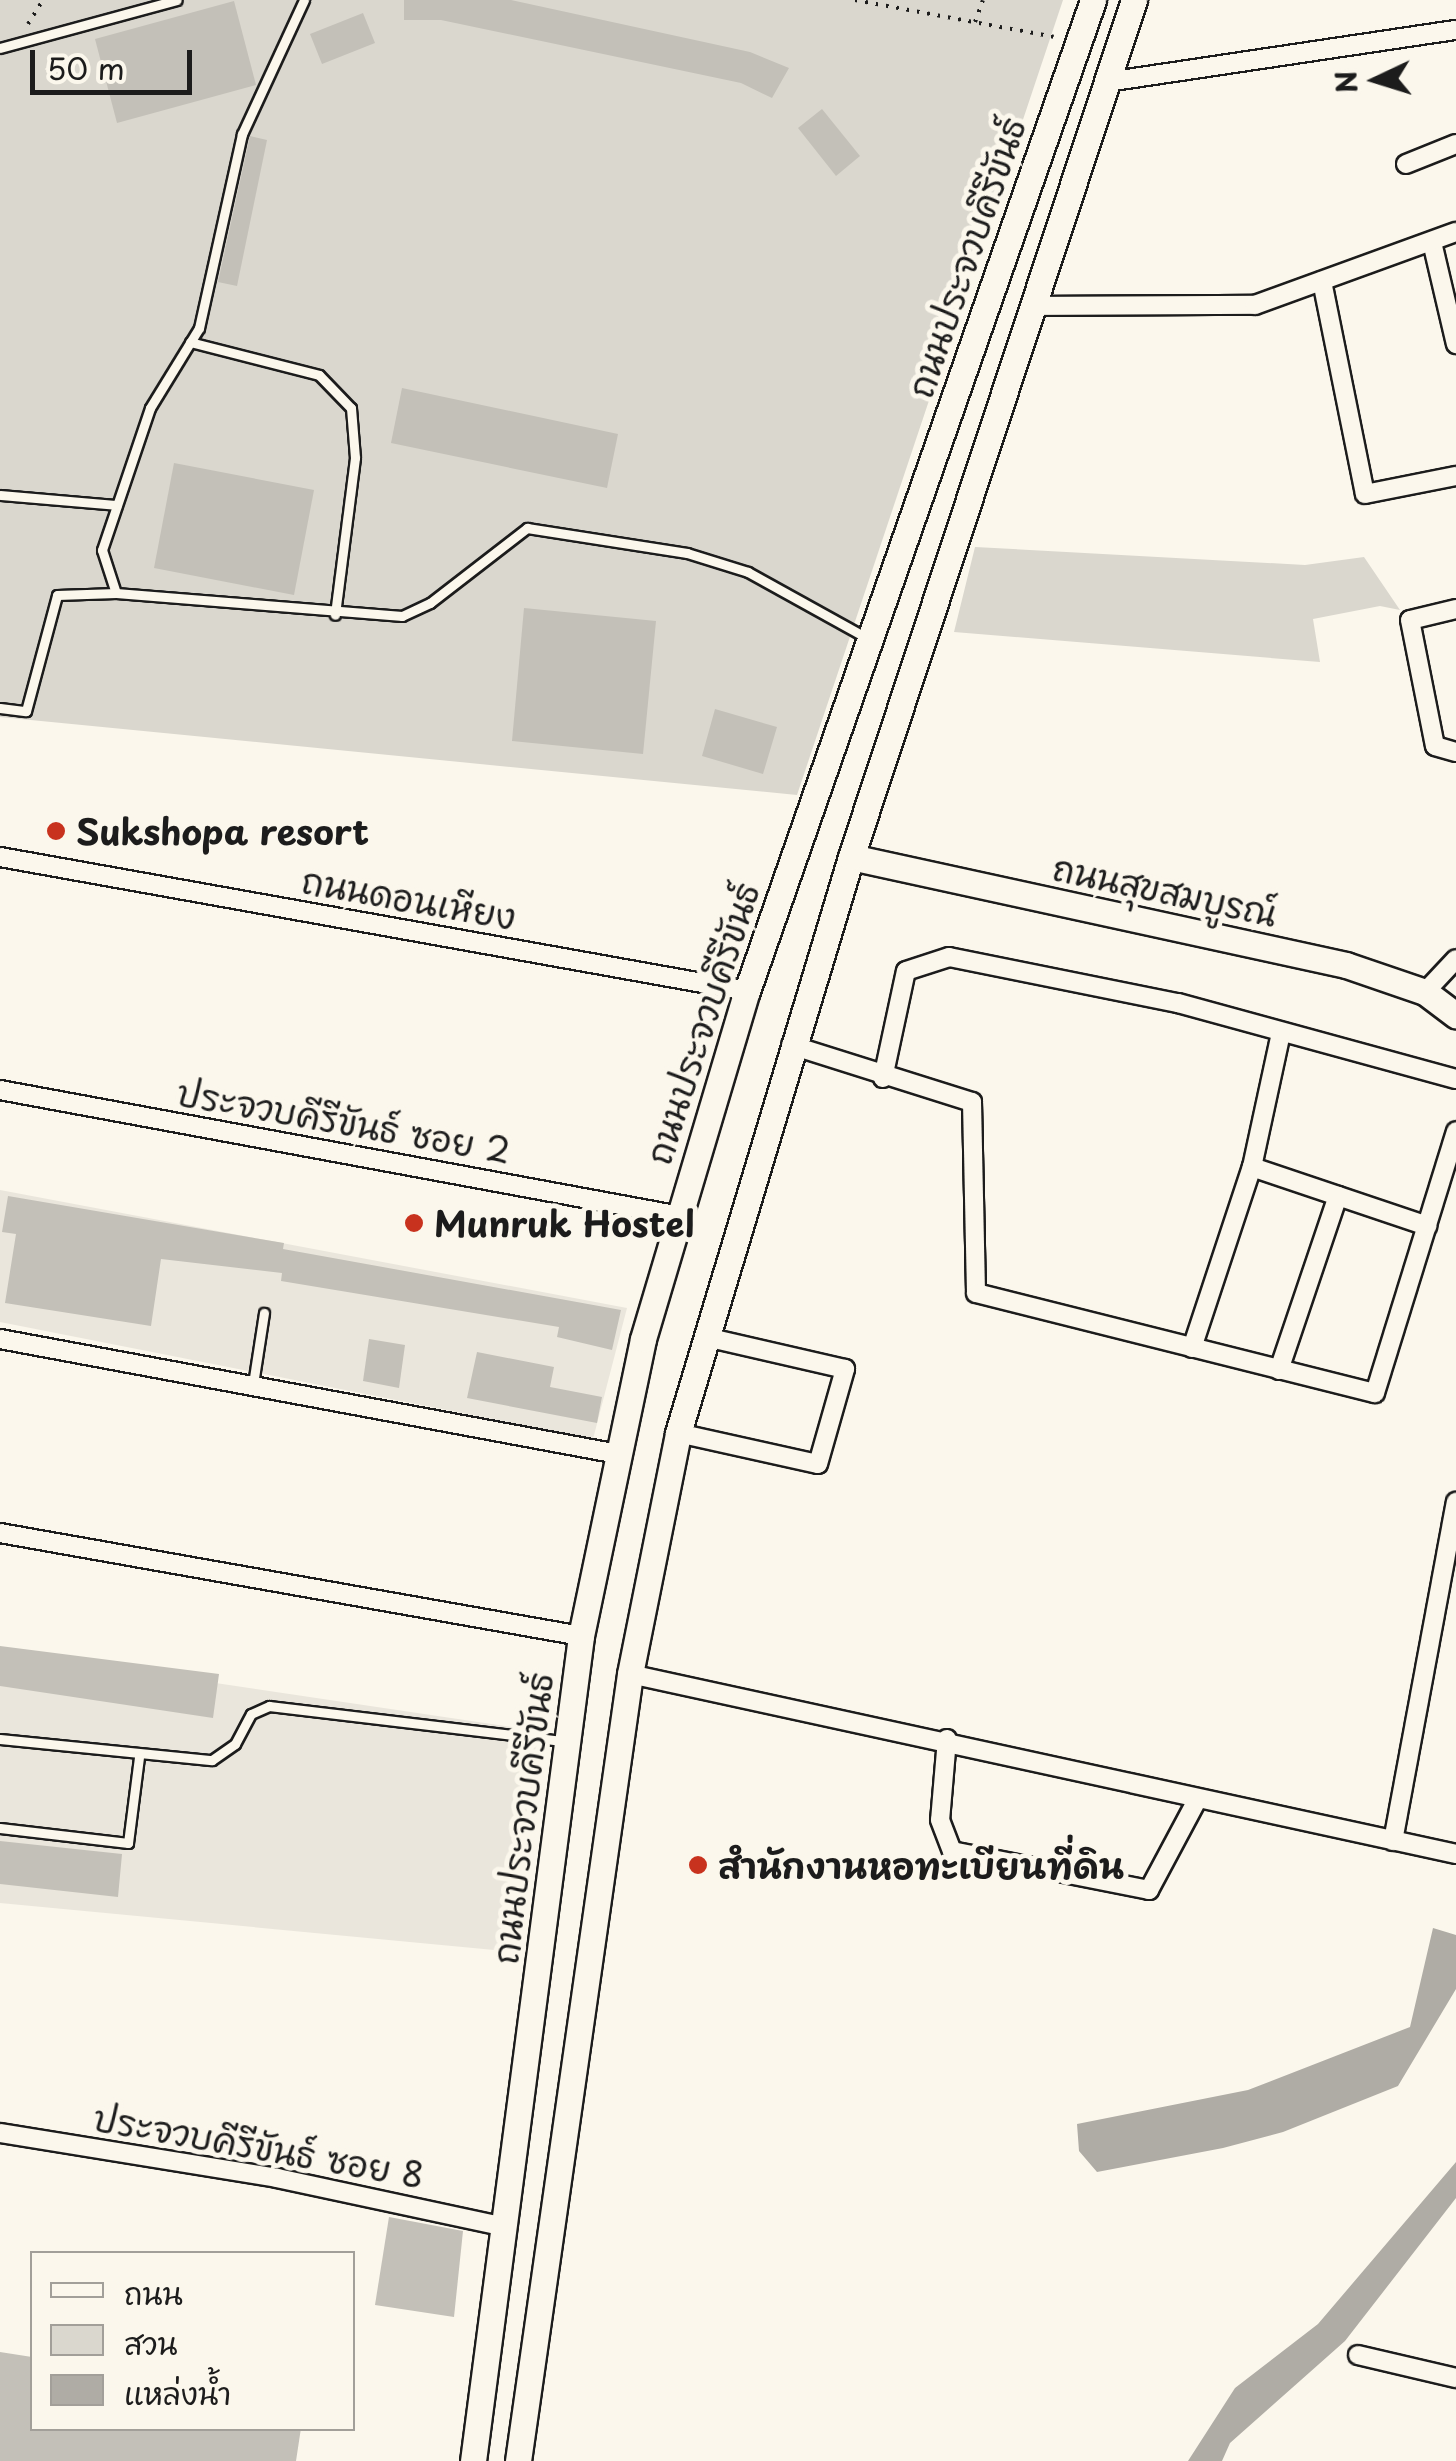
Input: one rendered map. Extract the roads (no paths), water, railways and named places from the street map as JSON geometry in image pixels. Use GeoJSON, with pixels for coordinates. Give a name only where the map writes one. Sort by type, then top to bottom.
{"type":"FeatureCollection","features":[{"type":"Feature","properties":{"kind":"main road","name":"ถนนประจวบคีรีขันธ์"},"geometry":{"type":"LineString","coordinates":[[473,2461],[581,1636],[618,1454],[676,1215],[747,991],[1093,0]]}},
{"type":"Feature","properties":{"kind":"main road"},"geometry":{"type":"LineString","coordinates":[[518,2461],[630,1674],[678,1432],[850,857],[1134,0]]}},
{"type":"Feature","properties":{"kind":"main road","name":"ถนนสุขสมบูรณ์"},"geometry":{"type":"LineString","coordinates":[[850,857],[1346,965],[1425,992],[1456,1015]]}},
{"type":"Feature","properties":{"kind":"street"},"geometry":{"type":"LineString","coordinates":[[1107,82],[1456,30]]}},
{"type":"Feature","properties":{"kind":"street"},"geometry":{"type":"LineString","coordinates":[[1406,164],[1456,144]]}},
{"type":"Feature","properties":{"kind":"street"},"geometry":{"type":"LineString","coordinates":[[1033,306],[1255,305],[1456,232]]}},
{"type":"Feature","properties":{"kind":"street"},"geometry":{"type":"LineString","coordinates":[[1432,242],[1456,344]]}},
{"type":"Feature","properties":{"kind":"street"},"geometry":{"type":"LineString","coordinates":[[1322,281],[1365,494],[1456,476]]}},
{"type":"Feature","properties":{"kind":"street"},"geometry":{"type":"LineString","coordinates":[[1456,609],[1410,620],[1435,746],[1456,752]]}},
{"type":"Feature","properties":{"kind":"street","name":"ถนนดอนเหียง"},"geometry":{"type":"LineString","coordinates":[[0,857],[747,991]]}},
{"type":"Feature","properties":{"kind":"street"},"geometry":{"type":"LineString","coordinates":[[882,1078],[906,971],[950,957],[1178,1003],[1456,1079]]}},
{"type":"Feature","properties":{"kind":"street"},"geometry":{"type":"LineString","coordinates":[[1425,992],[1456,959]]}},
{"type":"Feature","properties":{"kind":"street"},"geometry":{"type":"LineString","coordinates":[[1192,1348],[1252,1167],[1281,1033]]}},
{"type":"Feature","properties":{"kind":"street"},"geometry":{"type":"LineString","coordinates":[[791,1045],[882,1078],[972,1102],[976,1292],[1375,1393],[1456,1131]]}},
{"type":"Feature","properties":{"kind":"street","name":"ประจวบคีรีขันธ์ ซอย 2"},"geometry":{"type":"LineString","coordinates":[[0,1090],[676,1215]]}},
{"type":"Feature","properties":{"kind":"street"},"geometry":{"type":"LineString","coordinates":[[1252,1167],[1426,1226]]}},
{"type":"Feature","properties":{"kind":"street"},"geometry":{"type":"LineString","coordinates":[[1279,1370],[1338,1196]]}},
{"type":"Feature","properties":{"kind":"street"},"geometry":{"type":"LineString","coordinates":[[678,1432],[818,1464],[845,1370],[705,1337]]}},
{"type":"Feature","properties":{"kind":"street"},"geometry":{"type":"LineString","coordinates":[[0,1339],[618,1454]]}},
{"type":"Feature","properties":{"kind":"street"},"geometry":{"type":"LineString","coordinates":[[1393,1841],[1456,1502]]}},
{"type":"Feature","properties":{"kind":"street"},"geometry":{"type":"LineString","coordinates":[[0,1533],[581,1636]]}},
{"type":"Feature","properties":{"kind":"street"},"geometry":{"type":"LineString","coordinates":[[630,1674],[947,1739],[1197,1800],[1456,1854]]}},
{"type":"Feature","properties":{"kind":"street"},"geometry":{"type":"LineString","coordinates":[[947,1739],[940,1820],[952,1852],[1149,1890],[1197,1800]]}},
{"type":"Feature","properties":{"kind":"street","name":"ประจวบคีรีขันธ์ ซอย 8"},"geometry":{"type":"LineString","coordinates":[[0,2133],[277,2178],[505,2227]]}},
{"type":"Feature","properties":{"kind":"street"},"geometry":{"type":"LineString","coordinates":[[1358,2356],[1456,2378]]}},
{"type":"Feature","properties":{"kind":"lane"},"geometry":{"type":"LineString","coordinates":[[0,48],[178,0]]}},
{"type":"Feature","properties":{"kind":"lane"},"geometry":{"type":"LineString","coordinates":[[116,593],[102,550],[150,408],[199,328],[242,134],[304,0]]}},
{"type":"Feature","properties":{"kind":"lane"},"geometry":{"type":"LineString","coordinates":[[190,342],[318,375],[351,408],[354,458],[335,615]]}},
{"type":"Feature","properties":{"kind":"lane"},"geometry":{"type":"LineString","coordinates":[[0,494],[118,505]]}},
{"type":"Feature","properties":{"kind":"lane"},"geometry":{"type":"LineString","coordinates":[[0,708],[26,711],[57,594],[116,593],[335,615],[402,616],[430,603],[526,528],[687,553],[748,572],[870,639]]}},
{"type":"Feature","properties":{"kind":"lane"},"geometry":{"type":"LineString","coordinates":[[253,1384],[264,1313]]}},
{"type":"Feature","properties":{"kind":"lane"},"geometry":{"type":"LineString","coordinates":[[0,1739],[139,1757],[212,1760],[235,1744],[251,1714],[270,1706],[566,1742]]}},
{"type":"Feature","properties":{"kind":"lane"},"geometry":{"type":"LineString","coordinates":[[0,1828],[128,1843],[139,1757]]}},
{"type":"Feature","properties":{"kind":"water"},"geometry":{"type":"Polygon","coordinates":[[[1433,1928],[1456,1935],[1456,1989],[1398,2086],[1283,2132],[1223,2148],[1097,2172],[1079,2151],[1077,2124],[1248,2090],[1410,2027],[1433,1928]]]}},
{"type":"Feature","properties":{"kind":"water"},"geometry":{"type":"Polygon","coordinates":[[[1456,2162],[1456,2198],[1345,2341],[1230,2443],[1222,2461],[1188,2461],[1235,2388],[1318,2324],[1456,2162]]]}},
{"type":"Feature","properties":{"kind":"place","name":"Sukshopa resort"},"geometry":{"type":"Point","coordinates":[56,831]}},
{"type":"Feature","properties":{"kind":"place","name":"Munruk Hostel"},"geometry":{"type":"Point","coordinates":[414,1223]}},
{"type":"Feature","properties":{"kind":"place","name":"สำนักงานหอทะเบียนที่ดิน"},"geometry":{"type":"Point","coordinates":[698,1865]}}]}
